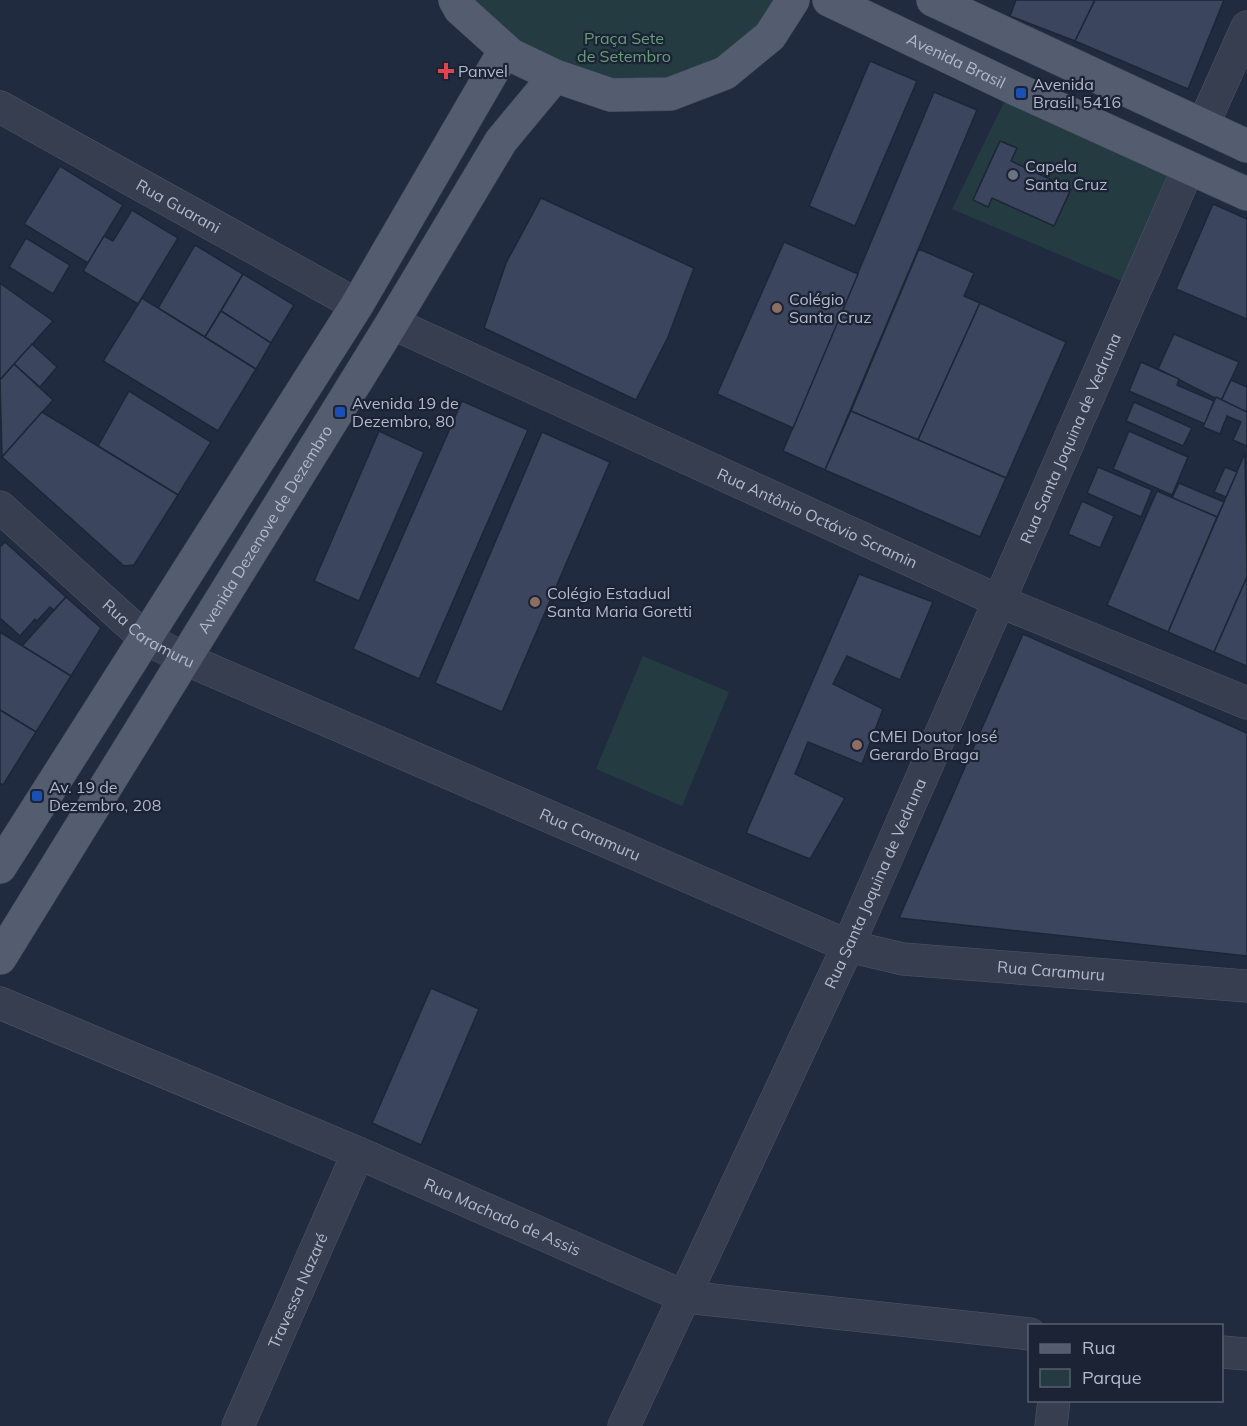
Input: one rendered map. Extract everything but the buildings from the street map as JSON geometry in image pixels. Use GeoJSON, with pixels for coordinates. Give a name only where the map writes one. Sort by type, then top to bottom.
{"type":"FeatureCollection","features":[{"type":"Feature","properties":{"kind":"main road"},"geometry":{"type":"LineString","coordinates":[[455,0],[460,9],[505,50],[555,76],[611,95],[670,93],[725,73],[770,36],[793,0]]}},
{"type":"Feature","properties":{"kind":"main road","name":"Avenida Brasil"},"geometry":{"type":"LineString","coordinates":[[829,0],[1188,169],[1247,194]]}},
{"type":"Feature","properties":{"kind":"main road"},"geometry":{"type":"LineString","coordinates":[[933,0],[1247,146]]}},
{"type":"Feature","properties":{"kind":"main road"},"geometry":{"type":"LineString","coordinates":[[0,867],[357,305],[505,50]]}},
{"type":"Feature","properties":{"kind":"main road","name":"Avenida Dezenove de Dezembro"},"geometry":{"type":"LineString","coordinates":[[0,958],[501,141],[555,76]]}},
{"type":"Feature","properties":{"kind":"street"},"geometry":{"type":"LineString","coordinates":[[1203,125],[1247,27]]}},
{"type":"Feature","properties":{"kind":"street","name":"Rua Guarani"},"geometry":{"type":"LineString","coordinates":[[0,107],[357,305]]}},
{"type":"Feature","properties":{"kind":"street","name":"Rua Santa Joquina de Vedruna"},"geometry":{"type":"LineString","coordinates":[[624,1426],[849,946],[1188,169]]}},
{"type":"Feature","properties":{"kind":"street","name":"Rua Antônio Octávio Scramin"},"geometry":{"type":"LineString","coordinates":[[392,322],[999,601],[1247,703]]}},
{"type":"Feature","properties":{"kind":"street","name":"Rua Caramuru"},"geometry":{"type":"LineString","coordinates":[[0,507],[145,638],[183,658],[849,946],[903,959],[1247,986]]}},
{"type":"Feature","properties":{"kind":"street","name":"Rua Machado de Assis"},"geometry":{"type":"LineString","coordinates":[[0,1003],[358,1153],[685,1297],[1028,1334]]}},
{"type":"Feature","properties":{"kind":"street","name":"Travessa Nazaré"},"geometry":{"type":"LineString","coordinates":[[238,1426],[358,1153]]}},
{"type":"Feature","properties":{"kind":"street"},"geometry":{"type":"LineString","coordinates":[[1223,1352],[1247,1354]]}},
{"type":"Feature","properties":{"kind":"street"},"geometry":{"type":"LineString","coordinates":[[1051,1426],[1054,1402]]}},
{"type":"Feature","properties":{"kind":"green space","name":"Praça Sete de Setembro"},"geometry":{"type":"Polygon","coordinates":[[[455,0],[793,0],[770,36],[670,94],[555,76],[455,0]]]}},
{"type":"Feature","properties":{"kind":"green space"},"geometry":{"type":"Polygon","coordinates":[[[1008,94],[1180,174],[1131,285],[952,209],[1008,94]]]}},
{"type":"Feature","properties":{"kind":"green space"},"geometry":{"type":"Polygon","coordinates":[[[643,656],[729,692],[682,806],[596,769],[643,656]]]}},
{"type":"Feature","properties":{"kind":"place","name":"Panvel"},"geometry":{"type":"Point","coordinates":[446,71]}},
{"type":"Feature","properties":{"kind":"place","name":"Avenida Brasil, 5416"},"geometry":{"type":"Point","coordinates":[1021,93]}},
{"type":"Feature","properties":{"kind":"place","name":"Capela Santa Cruz"},"geometry":{"type":"Point","coordinates":[1013,175]}},
{"type":"Feature","properties":{"kind":"place","name":"Colégio Santa Cruz"},"geometry":{"type":"Point","coordinates":[777,308]}},
{"type":"Feature","properties":{"kind":"place","name":"Avenida 19 de Dezembro, 80"},"geometry":{"type":"Point","coordinates":[340,412]}},
{"type":"Feature","properties":{"kind":"place","name":"Colégio Estadual Santa Maria Goretti"},"geometry":{"type":"Point","coordinates":[535,602]}},
{"type":"Feature","properties":{"kind":"place","name":"CMEI Doutor José Gerardo Braga"},"geometry":{"type":"Point","coordinates":[857,745]}},
{"type":"Feature","properties":{"kind":"place","name":"Av. 19 de Dezembro, 208"},"geometry":{"type":"Point","coordinates":[37,796]}}]}
